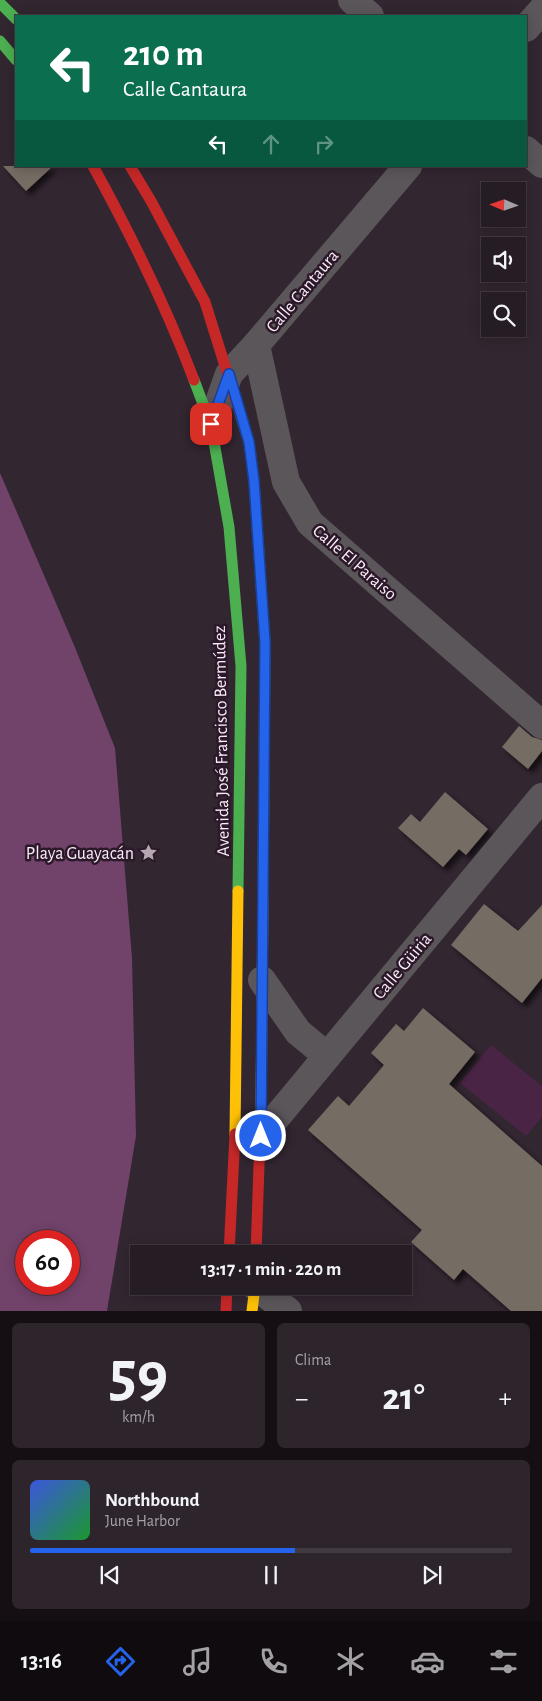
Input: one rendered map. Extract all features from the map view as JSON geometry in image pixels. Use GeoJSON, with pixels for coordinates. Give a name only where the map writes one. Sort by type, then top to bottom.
{"type":"FeatureCollection","features":[{"type":"Feature","properties":{"kind":"main road"},"geometry":{"type":"LineString","coordinates":[[0,3],[15,18]]}},
{"type":"Feature","properties":{"kind":"main road"},"geometry":{"type":"LineString","coordinates":[[0,41],[15,59]]}},
{"type":"Feature","properties":{"kind":"main road","name":"Avenida José Francisco Bermúdez"},"geometry":{"type":"LineString","coordinates":[[94,167],[110,195],[175,330],[211,424],[230,527],[241,666],[235,1143],[229,1245]]}},
{"type":"Feature","properties":{"kind":"main road"},"geometry":{"type":"LineString","coordinates":[[131,167],[204,302],[229,374],[249,442],[254,481],[265,642],[261,1136],[256,1245]]}},
{"type":"Feature","properties":{"kind":"main road"},"geometry":{"type":"LineString","coordinates":[[226,1311],[227,1295]]}},
{"type":"Feature","properties":{"kind":"main road"},"geometry":{"type":"LineString","coordinates":[[252,1311],[254,1295]]}},
{"type":"Feature","properties":{"kind":"street"},"geometry":{"type":"LineString","coordinates":[[352,0],[369,15]]}},
{"type":"Feature","properties":{"kind":"street"},"geometry":{"type":"LineString","coordinates":[[527,27],[542,10]]}},
{"type":"Feature","properties":{"kind":"street"},"geometry":{"type":"LineString","coordinates":[[527,151],[542,164]]}},
{"type":"Feature","properties":{"kind":"street","name":"Calle Cantaura"},"geometry":{"type":"LineString","coordinates":[[211,424],[229,374],[256,345],[407,167]]}},
{"type":"Feature","properties":{"kind":"street","name":"Calle El Paraiso"},"geometry":{"type":"LineString","coordinates":[[256,345],[286,482],[310,523],[542,725]]}},
{"type":"Feature","properties":{"kind":"street","name":"Calle Güiria"},"geometry":{"type":"LineString","coordinates":[[261,1136],[542,797]]}},
{"type":"Feature","properties":{"kind":"street"},"geometry":{"type":"LineString","coordinates":[[262,980],[298,1032],[327,1056]]}},
{"type":"Feature","properties":{"kind":"street"},"geometry":{"type":"LineString","coordinates":[[267,1295],[288,1311]]}},
{"type":"Feature","properties":{"kind":"shaded area"},"geometry":{"type":"Polygon","coordinates":[[[0,473],[74,645],[115,748],[132,958],[136,1136],[107,1311],[0,1311],[0,473]]]}},
{"type":"Feature","properties":{"kind":"shaded area"},"geometry":{"type":"Polygon","coordinates":[[[491,1045],[542,1086],[542,1117],[526,1136],[460,1083],[491,1045]]]}},
{"type":"Feature","properties":{"kind":"building"},"geometry":{"type":"Polygon","coordinates":[[[3,166],[52,167],[26,191],[3,166]]]}},
{"type":"Feature","properties":{"kind":"building"},"geometry":{"type":"Polygon","coordinates":[[[519,726],[532,737],[542,740],[542,751],[528,769],[502,747],[519,726]]]}},
{"type":"Feature","properties":{"kind":"building"},"geometry":{"type":"Polygon","coordinates":[[[445,792],[488,829],[466,855],[459,849],[443,867],[398,828],[411,814],[420,822],[445,792]]]}},
{"type":"Feature","properties":{"kind":"building"},"geometry":{"type":"Polygon","coordinates":[[[484,904],[518,931],[542,905],[542,978],[522,1003],[451,945],[484,904]]]}},
{"type":"Feature","properties":{"kind":"building"},"geometry":{"type":"Polygon","coordinates":[[[423,1008],[475,1052],[449,1084],[542,1166],[542,1311],[511,1311],[463,1269],[454,1280],[411,1242],[422,1230],[308,1130],[338,1096],[349,1106],[384,1065],[371,1053],[396,1024],[404,1031],[423,1008]]]}},
{"type":"Feature","properties":{"kind":"traffic: fast"},"geometry":{"type":"LineString","coordinates":[[0,3],[15,18]]}},
{"type":"Feature","properties":{"kind":"traffic: fast"},"geometry":{"type":"LineString","coordinates":[[0,41],[15,59]]}},
{"type":"Feature","properties":{"kind":"traffic: fast"},"geometry":{"type":"LineString","coordinates":[[194,380],[211,425],[229,527],[241,666],[238,891]]}},
{"type":"Feature","properties":{"kind":"traffic: fast"},"geometry":{"type":"LineString","coordinates":[[241,417],[249,442],[254,481],[265,643],[263,903]]}},
{"type":"Feature","properties":{"kind":"traffic: slow"},"geometry":{"type":"LineString","coordinates":[[235,1134],[238,891]]}},
{"type":"Feature","properties":{"kind":"traffic: slow"},"geometry":{"type":"LineString","coordinates":[[261,1106],[263,903]]}},
{"type":"Feature","properties":{"kind":"traffic: slow"},"geometry":{"type":"LineString","coordinates":[[252,1311],[254,1295]]}},
{"type":"Feature","properties":{"kind":"traffic: jam"},"geometry":{"type":"LineString","coordinates":[[94,167],[147,271],[172,325],[194,380]]}},
{"type":"Feature","properties":{"kind":"traffic: jam"},"geometry":{"type":"LineString","coordinates":[[131,167],[205,302],[241,417]]}},
{"type":"Feature","properties":{"kind":"traffic: jam"},"geometry":{"type":"LineString","coordinates":[[256,1245],[261,1106]]}},
{"type":"Feature","properties":{"kind":"traffic: jam"},"geometry":{"type":"LineString","coordinates":[[229,1245],[235,1134]]}},
{"type":"Feature","properties":{"kind":"traffic: jam"},"geometry":{"type":"LineString","coordinates":[[226,1311],[227,1295]]}},
{"type":"Feature","properties":{"kind":"place","name":"Playa Guayacán"},"geometry":{"type":"Point","coordinates":[148,853]}},
{"type":"Feature","properties":{"kind":"route"},"geometry":{"type":"LineString","coordinates":[[211,424],[229,374],[249,442],[254,481],[265,642],[261,1136]]}}]}
